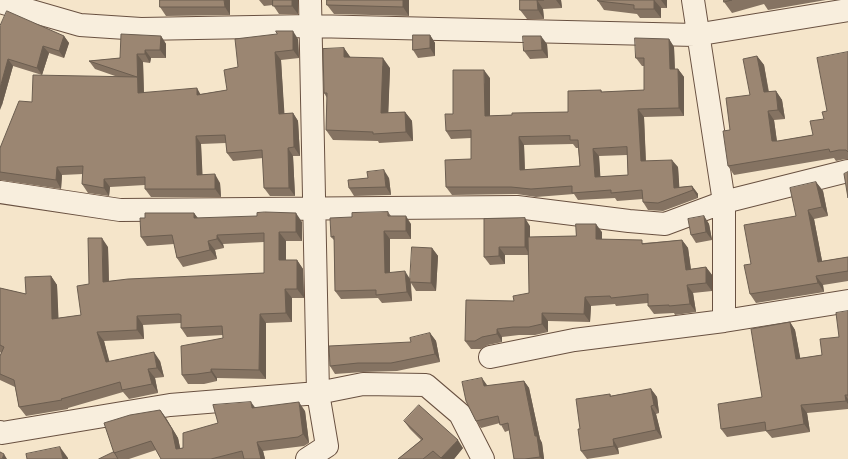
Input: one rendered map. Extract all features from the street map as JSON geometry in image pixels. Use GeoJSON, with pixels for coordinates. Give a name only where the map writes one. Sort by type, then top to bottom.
{"type":"FeatureCollection","features":[{"type":"Feature","properties":{"kind":"street"},"geometry":{"type":"LineString","coordinates":[[308,459],[327,446],[318,393],[310,0]]}},
{"type":"Feature","properties":{"kind":"street"},"geometry":{"type":"LineString","coordinates":[[693,0],[724,202],[724,320]]}},
{"type":"Feature","properties":{"kind":"street"},"geometry":{"type":"LineString","coordinates":[[0,2],[80,25],[142,29],[310,26],[698,35],[848,10]]}},
{"type":"Feature","properties":{"kind":"street"},"geometry":{"type":"LineString","coordinates":[[0,192],[120,210],[314,210],[516,207],[665,224],[724,202],[848,171]]}},
{"type":"Feature","properties":{"kind":"street"},"geometry":{"type":"LineString","coordinates":[[490,357],[574,340],[724,320],[848,301]]}},
{"type":"Feature","properties":{"kind":"street"},"geometry":{"type":"LineString","coordinates":[[0,432],[2,433],[170,405],[318,393],[363,384],[426,385],[460,414],[483,459]]}},
{"type":"Feature","properties":{"kind":"building"},"geometry":{"type":"Polygon","coordinates":[[[160,0],[224,0],[225,7],[160,7],[160,0]]]}},
{"type":"Feature","properties":{"kind":"building"},"geometry":{"type":"Polygon","coordinates":[[[273,0],[292,0],[292,6],[273,6],[273,0]]]}},
{"type":"Feature","properties":{"kind":"building"},"geometry":{"type":"Polygon","coordinates":[[[327,0],[403,0],[403,7],[327,5],[327,0]]]}},
{"type":"Feature","properties":{"kind":"building"},"geometry":{"type":"Polygon","coordinates":[[[520,0],[537,0],[538,10],[520,10],[520,0]]]}},
{"type":"Feature","properties":{"kind":"building"},"geometry":{"type":"Polygon","coordinates":[[[598,0],[654,0],[654,9],[634,9],[634,5],[598,0]]]}},
{"type":"Feature","properties":{"kind":"building"},"geometry":{"type":"Polygon","coordinates":[[[7,11],[64,36],[59,51],[43,46],[37,68],[8,59],[0,88],[0,26],[7,11]]]}},
{"type":"Feature","properties":{"kind":"building"},"geometry":{"type":"Polygon","coordinates":[[[276,31],[293,31],[293,50],[275,52],[279,114],[293,113],[294,147],[288,148],[289,188],[264,188],[262,150],[227,153],[225,135],[196,136],[197,175],[215,174],[215,189],[145,189],[145,177],[104,179],[104,188],[82,184],[83,166],[57,167],[56,180],[0,172],[0,148],[19,101],[32,102],[33,75],[137,77],[89,61],[120,58],[121,34],[161,36],[160,50],[145,50],[145,54],[137,54],[138,93],[197,88],[197,95],[227,90],[224,70],[238,67],[235,39],[277,34],[276,31]]]}},
{"type":"Feature","properties":{"kind":"building"},"geometry":{"type":"Polygon","coordinates":[[[413,35],[430,35],[430,48],[413,50],[413,35]]]}},
{"type":"Feature","properties":{"kind":"building"},"geometry":{"type":"Polygon","coordinates":[[[523,36],[541,36],[542,50],[524,51],[523,36]]]}},
{"type":"Feature","properties":{"kind":"building"},"geometry":{"type":"Polygon","coordinates":[[[635,38],[669,39],[670,69],[678,69],[679,108],[638,109],[641,161],[672,160],[674,188],[692,186],[693,190],[658,203],[643,202],[642,190],[611,193],[611,190],[572,193],[572,186],[531,189],[511,187],[446,187],[445,160],[471,159],[471,130],[446,131],[445,114],[453,114],[453,70],[484,70],[485,116],[512,115],[512,113],[568,112],[568,91],[601,90],[601,92],[644,90],[644,58],[636,58],[635,38]],[[570,136],[519,137],[520,170],[580,166],[578,140],[570,140],[570,136]],[[627,147],[593,149],[595,177],[628,175],[627,147]]]}},
{"type":"Feature","properties":{"kind":"building"},"geometry":{"type":"Polygon","coordinates":[[[344,48],[344,57],[383,58],[381,113],[405,112],[406,132],[373,134],[373,132],[326,130],[327,93],[324,93],[323,49],[344,48]]]}},
{"type":"Feature","properties":{"kind":"building"},"geometry":{"type":"Polygon","coordinates":[[[848,52],[848,152],[846,150],[839,150],[830,152],[829,149],[728,166],[723,131],[730,130],[726,98],[750,95],[743,59],[757,56],[764,92],[776,91],[778,110],[768,111],[772,141],[778,141],[813,135],[810,121],[824,119],[822,112],[827,111],[817,58],[848,52]]]}},
{"type":"Feature","properties":{"kind":"building"},"geometry":{"type":"Polygon","coordinates":[[[384,170],[386,187],[349,188],[348,180],[368,178],[367,172],[384,170]]]}},
{"type":"Feature","properties":{"kind":"building"},"geometry":{"type":"Polygon","coordinates":[[[848,172],[848,198],[844,174],[848,172]]]}},
{"type":"Feature","properties":{"kind":"building"},"geometry":{"type":"Polygon","coordinates":[[[816,182],[822,207],[808,210],[818,262],[848,257],[848,271],[816,276],[818,283],[750,294],[744,265],[751,264],[744,225],[796,216],[790,188],[816,182]]]}},
{"type":"Feature","properties":{"kind":"building"},"geometry":{"type":"Polygon","coordinates":[[[388,212],[388,216],[406,216],[406,231],[384,231],[385,273],[405,271],[407,292],[376,295],[376,290],[335,291],[334,236],[331,237],[330,218],[352,217],[352,213],[388,212]]]}},
{"type":"Feature","properties":{"kind":"building"},"geometry":{"type":"Polygon","coordinates":[[[145,213],[194,213],[194,218],[257,216],[257,213],[296,213],[296,232],[279,232],[279,260],[297,260],[297,289],[285,289],[286,313],[260,314],[259,370],[211,369],[211,372],[182,375],[181,346],[223,338],[222,326],[181,328],[181,315],[179,314],[137,316],[137,330],[97,332],[106,362],[154,352],[157,368],[148,369],[152,384],[122,390],[120,382],[61,399],[62,400],[19,407],[14,380],[0,374],[0,356],[4,347],[0,345],[0,288],[26,294],[25,277],[51,276],[52,319],[81,315],[77,286],[89,284],[88,238],[102,238],[103,282],[128,279],[264,273],[264,233],[217,235],[217,239],[208,241],[210,250],[177,258],[172,235],[141,237],[140,218],[145,218],[145,213]]]}},
{"type":"Feature","properties":{"kind":"building"},"geometry":{"type":"Polygon","coordinates":[[[704,216],[706,232],[691,235],[688,219],[704,216]]]}},
{"type":"Feature","properties":{"kind":"building"},"geometry":{"type":"Polygon","coordinates":[[[525,218],[525,247],[499,247],[499,256],[484,257],[484,219],[525,218]]]}},
{"type":"Feature","properties":{"kind":"building"},"geometry":{"type":"Polygon","coordinates":[[[576,224],[596,224],[596,239],[642,240],[642,244],[682,240],[686,270],[706,267],[706,283],[687,285],[690,304],[648,306],[648,294],[611,298],[610,296],[585,297],[584,314],[542,313],[542,324],[529,327],[497,329],[497,334],[482,337],[475,341],[465,341],[466,300],[514,301],[513,296],[529,293],[528,237],[576,236],[576,224]]]}},
{"type":"Feature","properties":{"kind":"building"},"geometry":{"type":"Polygon","coordinates":[[[412,247],[432,248],[431,283],[410,282],[412,247]]]}},
{"type":"Feature","properties":{"kind":"building"},"geometry":{"type":"Polygon","coordinates":[[[848,311],[848,395],[845,395],[846,401],[801,405],[804,424],[766,431],[765,422],[721,429],[718,404],[762,397],[751,329],[790,322],[796,359],[822,355],[820,339],[839,337],[836,313],[848,311]]]}},
{"type":"Feature","properties":{"kind":"building"},"geometry":{"type":"Polygon","coordinates":[[[430,333],[435,354],[391,363],[358,363],[330,366],[329,346],[411,342],[410,338],[430,333]]]}},
{"type":"Feature","properties":{"kind":"building"},"geometry":{"type":"Polygon","coordinates":[[[482,378],[484,386],[524,381],[535,436],[537,436],[540,457],[514,459],[508,423],[500,425],[498,416],[476,421],[466,401],[462,382],[482,378]]]}},
{"type":"Feature","properties":{"kind":"building"},"geometry":{"type":"Polygon","coordinates":[[[651,389],[654,405],[651,406],[656,430],[613,439],[614,446],[581,451],[576,399],[610,394],[610,396],[651,389]]]}},
{"type":"Feature","properties":{"kind":"building"},"geometry":{"type":"Polygon","coordinates":[[[251,402],[252,408],[299,402],[303,434],[298,437],[257,442],[261,459],[244,459],[242,451],[211,459],[161,459],[151,441],[114,453],[104,423],[130,415],[160,410],[172,429],[176,449],[183,448],[183,433],[218,423],[213,405],[251,402]]]}},
{"type":"Feature","properties":{"kind":"building"},"geometry":{"type":"Polygon","coordinates":[[[419,405],[458,440],[441,458],[433,451],[423,459],[398,459],[423,439],[404,421],[419,405]]]}},
{"type":"Feature","properties":{"kind":"building"},"geometry":{"type":"Polygon","coordinates":[[[60,447],[63,459],[27,459],[26,454],[60,447]]]}},
{"type":"Feature","properties":{"kind":"building"},"geometry":{"type":"Polygon","coordinates":[[[0,452],[4,454],[2,459],[0,459],[0,452]]]}},
{"type":"Feature","properties":{"kind":"building"},"geometry":{"type":"Polygon","coordinates":[[[114,452],[118,459],[99,459],[114,452]]]}}]}
